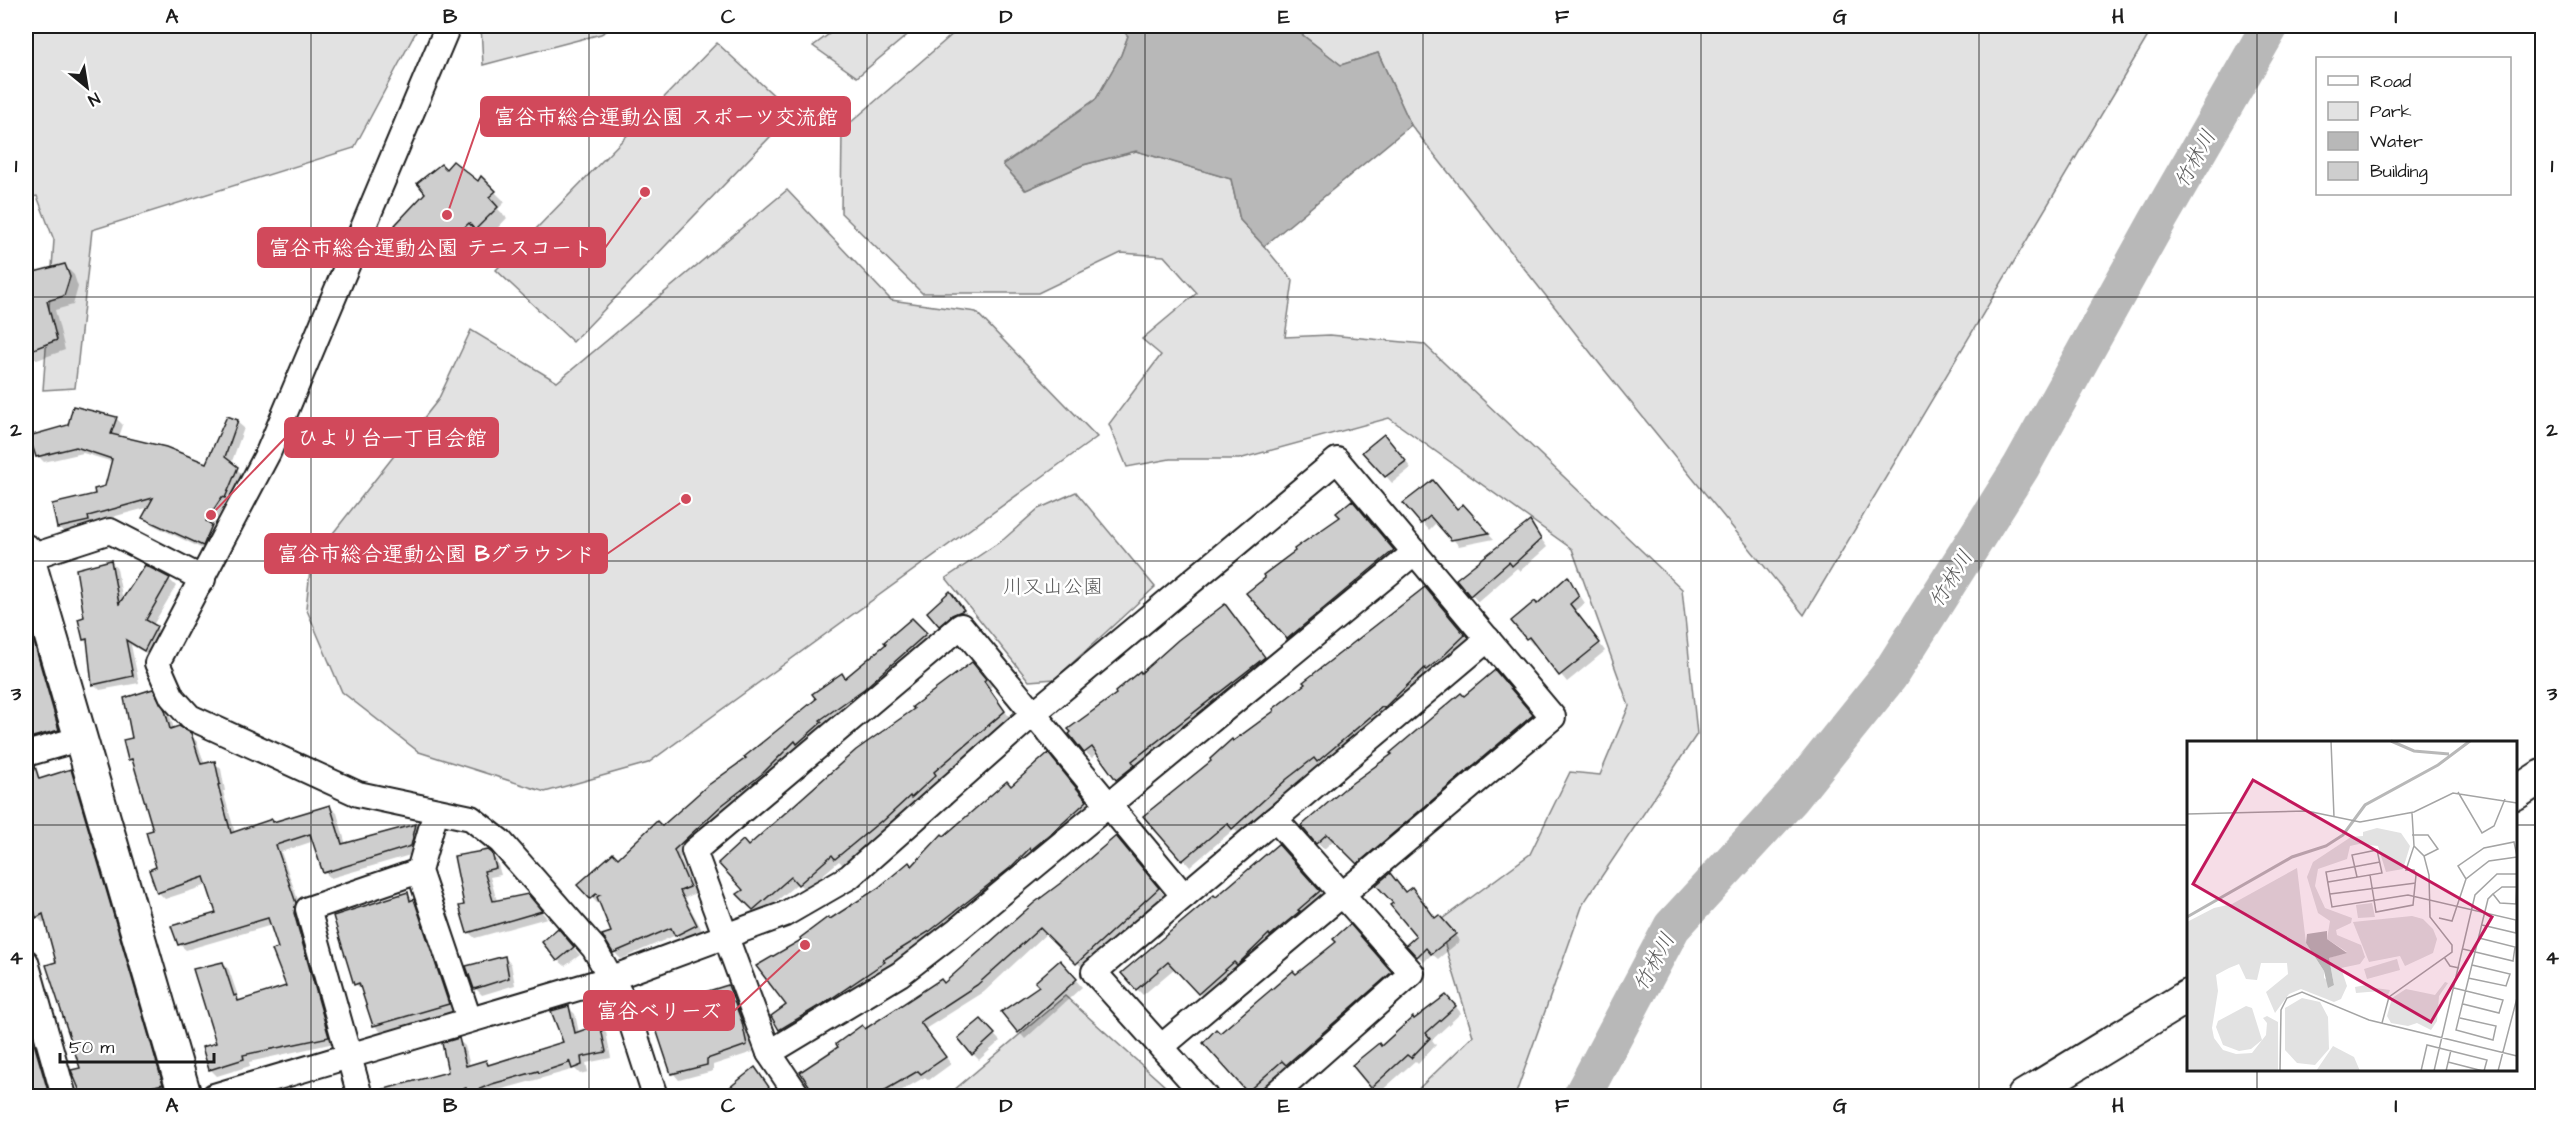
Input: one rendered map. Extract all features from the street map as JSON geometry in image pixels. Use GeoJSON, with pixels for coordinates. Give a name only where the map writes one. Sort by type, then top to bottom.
{"type":"FeatureCollection","features":[{"type":"Feature","properties":{"kind":"street"},"geometry":{"type":"LineString","coordinates":[[448,26],[268,453],[157,663],[172,697],[190,717],[358,794],[471,818],[501,842],[594,948],[625,1003],[656,1096]]}},
{"type":"Feature","properties":{"kind":"street"},"geometry":{"type":"LineString","coordinates":[[214,1096],[612,978],[785,914],[849,877],[1034,713],[1338,460],[1553,717],[1161,1047]]}},
{"type":"Feature","properties":{"kind":"street"},"geometry":{"type":"LineString","coordinates":[[185,1096],[82,738],[26,554],[110,531],[203,579]]}},
{"type":"Feature","properties":{"kind":"street"},"geometry":{"type":"LineString","coordinates":[[769,1053],[900,974],[957,930],[1415,552]]}},
{"type":"Feature","properties":{"kind":"street"},"geometry":{"type":"LineString","coordinates":[[798,1096],[769,1053],[694,851],[961,626],[1184,896]]}},
{"type":"Feature","properties":{"kind":"street"},"geometry":{"type":"LineString","coordinates":[[1205,1096],[1094,972],[1488,639]]}},
{"type":"Feature","properties":{"kind":"street"},"geometry":{"type":"LineString","coordinates":[[26,754],[82,738]]}},
{"type":"Feature","properties":{"kind":"street"},"geometry":{"type":"LineString","coordinates":[[2517,792],[2542,776]]}},
{"type":"Feature","properties":{"kind":"street"},"geometry":{"type":"LineString","coordinates":[[436,811],[419,871],[469,1019]]}},
{"type":"Feature","properties":{"kind":"street"},"geometry":{"type":"LineString","coordinates":[[1273,1096],[1412,973],[1275,819]]}},
{"type":"Feature","properties":{"kind":"street"},"geometry":{"type":"LineString","coordinates":[[360,1096],[308,909],[419,871]]}},
{"type":"Feature","properties":{"kind":"street"},"geometry":{"type":"LineString","coordinates":[[26,962],[34,1019],[64,1096]]}},
{"type":"Feature","properties":{"kind":"street"},"geometry":{"type":"LineString","coordinates":[[2024,1096],[2187,997]]}},
{"type":"Feature","properties":{"kind":"green space"},"geometry":{"type":"Polygon","coordinates":[[[26,26],[419,26],[354,148],[92,230],[75,388],[43,390],[54,240],[37,196],[26,198],[26,26]]]}},
{"type":"Feature","properties":{"kind":"green space"},"geometry":{"type":"Polygon","coordinates":[[[481,26],[615,26],[601,34],[483,65],[481,26]]]}},
{"type":"Feature","properties":{"kind":"green space"},"geometry":{"type":"Polygon","coordinates":[[[840,26],[918,26],[857,77],[813,46],[840,26]]]}},
{"type":"Feature","properties":{"kind":"green space"},"geometry":{"type":"Polygon","coordinates":[[[962,26],[1119,26],[1128,36],[1121,55],[1096,99],[1003,164],[1025,190],[1083,165],[1136,151],[1231,179],[1240,220],[1293,281],[1285,337],[1330,335],[1424,344],[1682,589],[1697,734],[1583,904],[1515,1096],[1411,1096],[1473,1036],[1438,922],[1530,854],[1570,772],[1600,775],[1629,706],[1572,549],[1389,418],[1239,459],[1170,459],[1127,467],[1109,424],[1161,355],[1142,339],[1197,293],[1164,256],[1121,253],[1038,293],[922,293],[841,213],[842,130],[962,26]]]}},
{"type":"Feature","properties":{"kind":"green space"},"geometry":{"type":"Polygon","coordinates":[[[1291,26],[2154,26],[1804,615],[1602,367],[1411,125],[1378,53],[1341,65],[1291,26]]]}},
{"type":"Feature","properties":{"kind":"green space"},"geometry":{"type":"Polygon","coordinates":[[[717,43],[793,113],[573,342],[496,270],[717,43]]]}},
{"type":"Feature","properties":{"kind":"green space"},"geometry":{"type":"Polygon","coordinates":[[[787,190],[891,300],[976,312],[1097,437],[648,763],[545,792],[419,752],[342,692],[306,608],[311,561],[438,400],[471,330],[557,382],[787,190]]]}},
{"type":"Feature","properties":{"kind":"green space","name":"川又山公園"},"geometry":{"type":"Polygon","coordinates":[[[1076,492],[1155,587],[1055,679],[1029,681],[946,578],[1004,539],[1038,509],[1076,492]]]}},
{"type":"Feature","properties":{"kind":"green space"},"geometry":{"type":"Polygon","coordinates":[[[1065,996],[1176,1096],[947,1096],[1065,996]]]}},
{"type":"Feature","properties":{"kind":"water"},"geometry":{"type":"Polygon","coordinates":[[[1119,26],[1291,26],[1341,65],[1378,53],[1411,125],[1264,246],[1240,220],[1231,179],[1136,151],[1083,165],[1026,190],[1003,165],[1096,99],[1121,55],[1128,36],[1119,26]]]}},
{"type":"Feature","properties":{"kind":"building"},"geometry":{"type":"Polygon","coordinates":[[[453,161],[478,181],[481,176],[496,191],[489,197],[498,207],[475,230],[469,223],[435,255],[395,225],[425,193],[417,183],[441,164],[446,169],[453,161]]]}},
{"type":"Feature","properties":{"kind":"building"},"geometry":{"type":"Polygon","coordinates":[[[65,264],[70,277],[64,296],[47,301],[57,340],[26,352],[26,274],[65,264]]]}},
{"type":"Feature","properties":{"kind":"building"},"geometry":{"type":"Polygon","coordinates":[[[73,406],[117,417],[111,434],[166,447],[206,463],[227,416],[238,420],[225,457],[238,467],[225,498],[222,497],[206,521],[212,525],[203,546],[142,518],[153,498],[88,516],[89,521],[57,528],[52,504],[95,494],[94,489],[105,486],[112,459],[76,447],[36,457],[29,436],[68,425],[73,406]]]}},
{"type":"Feature","properties":{"kind":"building"},"geometry":{"type":"Polygon","coordinates":[[[1384,434],[1406,461],[1385,477],[1362,452],[1384,434]]]}},
{"type":"Feature","properties":{"kind":"building"},"geometry":{"type":"Polygon","coordinates":[[[1433,480],[1457,509],[1463,504],[1489,533],[1451,540],[1430,516],[1421,524],[1403,503],[1433,480]]]}},
{"type":"Feature","properties":{"kind":"building"},"geometry":{"type":"Polygon","coordinates":[[[1352,500],[1394,550],[1287,639],[1246,593],[1265,578],[1263,575],[1295,551],[1294,549],[1340,517],[1336,513],[1352,500]]]}},
{"type":"Feature","properties":{"kind":"building"},"geometry":{"type":"Polygon","coordinates":[[[1530,521],[1541,539],[1512,566],[1509,562],[1470,596],[1456,579],[1530,521]]]}},
{"type":"Feature","properties":{"kind":"building"},"geometry":{"type":"Polygon","coordinates":[[[111,560],[119,604],[145,565],[170,578],[146,620],[157,626],[144,651],[126,640],[133,676],[92,685],[87,639],[83,640],[78,619],[84,617],[76,569],[111,560]]]}},
{"type":"Feature","properties":{"kind":"building"},"geometry":{"type":"Polygon","coordinates":[[[1568,576],[1579,596],[1570,604],[1600,643],[1559,676],[1529,637],[1526,639],[1511,621],[1535,601],[1537,604],[1568,576]]]}},
{"type":"Feature","properties":{"kind":"building"},"geometry":{"type":"Polygon","coordinates":[[[1425,587],[1465,635],[1440,659],[1426,670],[1425,668],[1384,708],[1382,707],[1317,762],[1314,758],[1232,829],[1227,823],[1182,861],[1143,816],[1211,761],[1210,759],[1232,739],[1233,741],[1274,711],[1273,709],[1305,684],[1303,682],[1425,587]]]}},
{"type":"Feature","properties":{"kind":"building"},"geometry":{"type":"Polygon","coordinates":[[[950,591],[964,610],[952,615],[939,626],[927,612],[950,591]]]}},
{"type":"Feature","properties":{"kind":"building"},"geometry":{"type":"Polygon","coordinates":[[[1225,604],[1265,657],[1132,761],[1135,765],[1116,780],[1092,747],[1084,753],[1069,734],[1071,732],[1068,729],[1116,694],[1115,692],[1140,671],[1141,673],[1178,640],[1225,604]]]}},
{"type":"Feature","properties":{"kind":"building"},"geometry":{"type":"Polygon","coordinates":[[[912,618],[927,633],[864,689],[820,720],[822,722],[797,744],[795,741],[762,774],[721,806],[674,850],[690,887],[680,891],[697,925],[675,936],[671,928],[613,953],[602,935],[611,932],[597,897],[600,895],[596,894],[590,899],[577,885],[613,853],[618,858],[657,821],[662,826],[707,786],[746,758],[744,757],[816,699],[812,694],[842,673],[845,678],[886,644],[884,642],[912,618]]]}},
{"type":"Feature","properties":{"kind":"building"},"geometry":{"type":"Polygon","coordinates":[[[28,621],[59,730],[29,738],[26,726],[26,622],[28,621]]]}},
{"type":"Feature","properties":{"kind":"building"},"geometry":{"type":"Polygon","coordinates":[[[972,662],[986,679],[984,681],[1005,711],[934,772],[936,775],[882,822],[835,859],[832,855],[798,885],[791,877],[753,910],[737,894],[743,890],[718,863],[743,840],[748,846],[856,750],[914,709],[912,707],[972,662]]]}},
{"type":"Feature","properties":{"kind":"building"},"geometry":{"type":"Polygon","coordinates":[[[1495,670],[1533,715],[1357,864],[1327,834],[1316,844],[1301,826],[1344,789],[1392,754],[1390,753],[1461,693],[1464,696],[1495,670]]]}},
{"type":"Feature","properties":{"kind":"building"},"geometry":{"type":"Polygon","coordinates":[[[153,689],[165,710],[170,729],[179,726],[191,733],[201,764],[215,761],[220,784],[218,785],[231,833],[272,819],[273,822],[330,805],[342,844],[416,824],[411,846],[323,873],[310,834],[276,845],[296,903],[294,913],[329,1037],[243,1055],[244,1059],[209,1070],[202,1047],[216,1043],[193,969],[223,962],[234,996],[236,995],[238,1001],[286,986],[272,950],[278,948],[268,918],[178,945],[171,926],[216,913],[204,877],[157,893],[149,870],[156,867],[146,832],[153,830],[132,759],[128,760],[123,740],[132,738],[124,698],[153,689]]]}},
{"type":"Feature","properties":{"kind":"building"},"geometry":{"type":"Polygon","coordinates":[[[1048,753],[1087,801],[1053,832],[1031,850],[1030,848],[1010,868],[930,931],[883,960],[885,962],[832,998],[779,1030],[771,1016],[786,1005],[756,966],[801,940],[800,938],[828,917],[830,919],[878,888],[909,862],[912,866],[942,834],[944,836],[1007,781],[1011,786],[1048,753]]]}},
{"type":"Feature","properties":{"kind":"building"},"geometry":{"type":"Polygon","coordinates":[[[35,766],[39,779],[71,769],[163,1084],[125,1093],[126,1096],[82,1096],[71,1070],[80,1068],[46,965],[56,962],[43,914],[36,918],[26,878],[26,768],[35,766]]]}},
{"type":"Feature","properties":{"kind":"building"},"geometry":{"type":"Polygon","coordinates":[[[1116,836],[1159,888],[1076,964],[1040,928],[977,985],[920,1022],[946,1057],[921,1074],[918,1071],[875,1096],[816,1096],[800,1072],[838,1047],[836,1044],[862,1025],[865,1029],[941,979],[944,983],[1034,903],[1116,836]]]}},
{"type":"Feature","properties":{"kind":"building"},"geometry":{"type":"Polygon","coordinates":[[[1278,844],[1320,891],[1298,910],[1300,911],[1270,936],[1269,934],[1237,965],[1234,962],[1198,994],[1168,962],[1136,990],[1121,973],[1278,844]]]}},
{"type":"Feature","properties":{"kind":"building"},"geometry":{"type":"Polygon","coordinates":[[[488,850],[492,853],[496,868],[484,871],[493,901],[528,894],[542,911],[467,933],[459,906],[464,905],[454,856],[488,850]]]}},
{"type":"Feature","properties":{"kind":"building"},"geometry":{"type":"Polygon","coordinates":[[[1390,873],[1405,892],[1412,887],[1435,918],[1439,915],[1456,934],[1431,954],[1426,948],[1417,957],[1406,945],[1416,936],[1390,905],[1393,903],[1376,885],[1390,873]]]}},
{"type":"Feature","properties":{"kind":"building"},"geometry":{"type":"Polygon","coordinates":[[[408,892],[410,901],[414,899],[449,1004],[373,1026],[359,983],[354,985],[333,916],[408,892]]]}},
{"type":"Feature","properties":{"kind":"building"},"geometry":{"type":"Polygon","coordinates":[[[1350,924],[1392,972],[1286,1065],[1282,1061],[1247,1092],[1203,1043],[1216,1029],[1220,1033],[1293,971],[1296,974],[1336,942],[1333,939],[1350,924]]]}},
{"type":"Feature","properties":{"kind":"building"},"geometry":{"type":"Polygon","coordinates":[[[558,928],[574,947],[557,961],[542,942],[558,928]]]}},
{"type":"Feature","properties":{"kind":"building"},"geometry":{"type":"Polygon","coordinates":[[[505,956],[509,978],[474,989],[466,966],[505,956]]]}},
{"type":"Feature","properties":{"kind":"building"},"geometry":{"type":"Polygon","coordinates":[[[1060,960],[1077,979],[1018,1033],[1001,1012],[1039,986],[1035,982],[1060,960]]]}},
{"type":"Feature","properties":{"kind":"building"},"geometry":{"type":"Polygon","coordinates":[[[728,985],[742,1022],[747,1045],[707,1059],[707,1065],[671,1074],[648,1005],[688,994],[689,997],[728,985]]]}},
{"type":"Feature","properties":{"kind":"building"},"geometry":{"type":"Polygon","coordinates":[[[1446,995],[1456,1006],[1426,1033],[1430,1038],[1411,1058],[1407,1055],[1371,1088],[1352,1065],[1379,1043],[1381,1046],[1413,1017],[1414,1019],[1446,995]]]}},
{"type":"Feature","properties":{"kind":"building"},"geometry":{"type":"Polygon","coordinates":[[[569,1006],[575,1033],[600,1024],[606,1052],[581,1057],[582,1065],[572,1069],[569,1060],[569,1063],[492,1084],[468,1094],[466,1088],[445,1096],[378,1096],[377,1091],[448,1072],[442,1043],[459,1038],[466,1066],[486,1060],[488,1065],[563,1042],[551,1011],[569,1006]]]}},
{"type":"Feature","properties":{"kind":"building"},"geometry":{"type":"Polygon","coordinates":[[[981,1019],[995,1034],[972,1055],[958,1038],[981,1019]]]}},
{"type":"Feature","properties":{"kind":"building"},"geometry":{"type":"Polygon","coordinates":[[[33,1040],[48,1091],[26,1096],[26,1042],[33,1040]]]}},
{"type":"Feature","properties":{"kind":"building"},"geometry":{"type":"Polygon","coordinates":[[[755,1067],[771,1090],[762,1096],[719,1096],[755,1067]]]}},
{"type":"Feature","properties":{"kind":"waterway","name":"竹林川"},"geometry":{"type":"LineString","coordinates":[[1582,1096],[1672,927],[1791,798],[1889,676],[2021,467],[2157,222],[2270,26]]}},
{"type":"Feature","properties":{"kind":"place","name":"富谷市総合運動公園 テニスコート"},"geometry":{"type":"Point","coordinates":[645,192]}},
{"type":"Feature","properties":{"kind":"place","name":"富谷市総合運動公園 スポーツ交流館"},"geometry":{"type":"Point","coordinates":[447,215]}},
{"type":"Feature","properties":{"kind":"place","name":"富谷市総合運動公園 Bグラウンド"},"geometry":{"type":"Point","coordinates":[686,499]}},
{"type":"Feature","properties":{"kind":"place","name":"ひより台一丁目会館"},"geometry":{"type":"Point","coordinates":[211,515]}},
{"type":"Feature","properties":{"kind":"place","name":"富谷ベリーズ"},"geometry":{"type":"Point","coordinates":[805,945]}}]}
